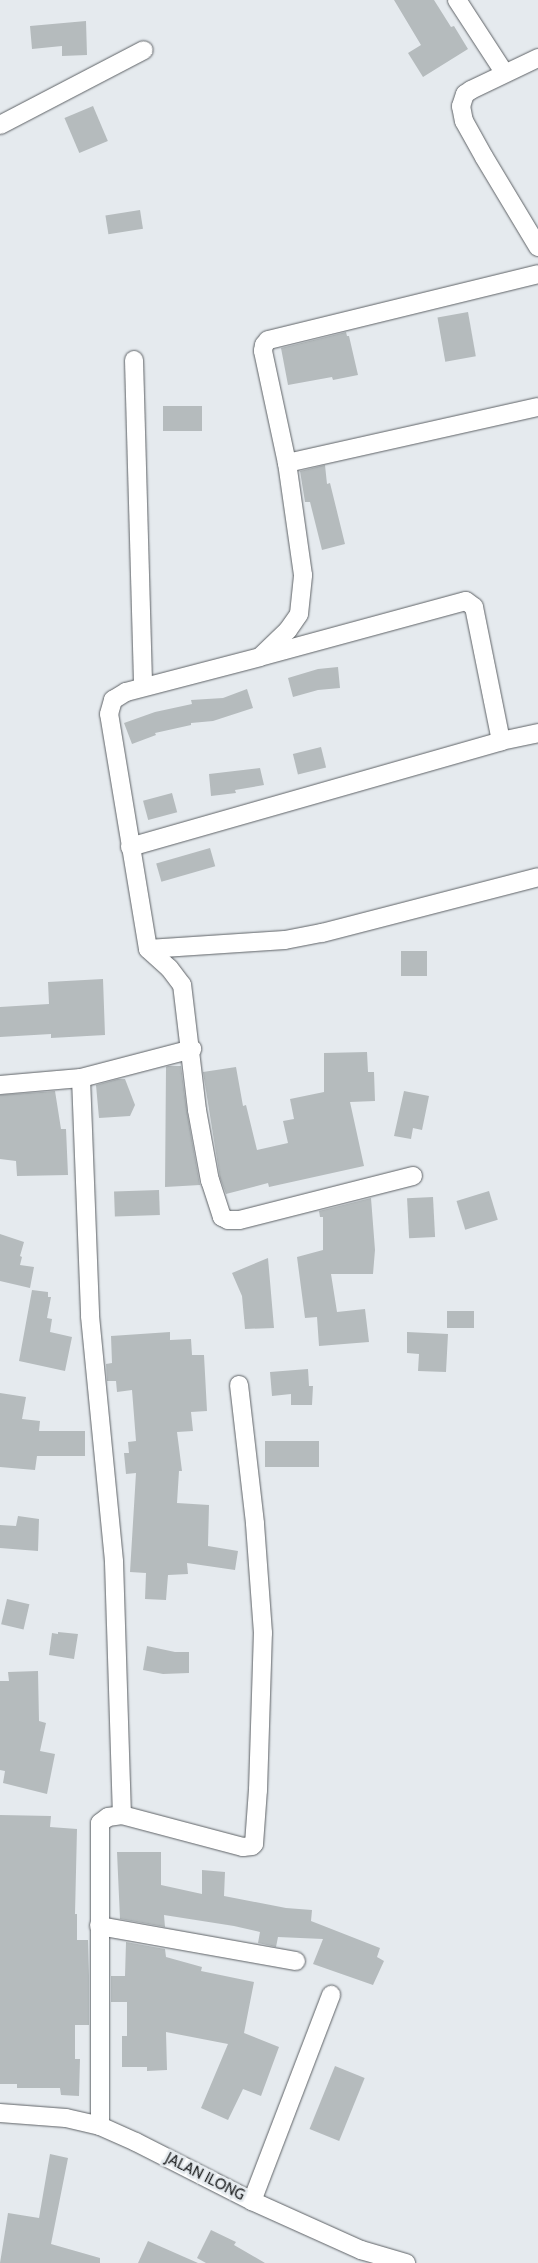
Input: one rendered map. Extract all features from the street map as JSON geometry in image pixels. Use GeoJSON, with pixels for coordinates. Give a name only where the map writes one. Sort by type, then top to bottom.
{"type":"FeatureCollection","features":[{"type":"Feature","properties":{"kind":"street"},"geometry":{"type":"LineString","coordinates":[[457,0],[504,72]]}},
{"type":"Feature","properties":{"kind":"street"},"geometry":{"type":"LineString","coordinates":[[0,125],[144,50]]}},
{"type":"Feature","properties":{"kind":"street"},"geometry":{"type":"LineString","coordinates":[[538,58],[504,72],[465,94],[461,106],[462,113],[484,157],[538,248]]}},
{"type":"Feature","properties":{"kind":"street"},"geometry":{"type":"LineString","coordinates":[[260,657],[299,614],[303,575],[287,463],[263,351],[264,345],[268,340],[538,274]]}},
{"type":"Feature","properties":{"kind":"street"},"geometry":{"type":"LineString","coordinates":[[134,360],[143,686]]}},
{"type":"Feature","properties":{"kind":"street"},"geometry":{"type":"LineString","coordinates":[[287,463],[538,408]]}},
{"type":"Feature","properties":{"kind":"street"},"geometry":{"type":"LineString","coordinates":[[413,1176],[239,1220],[228,1220],[222,1217],[210,1181],[197,1110],[192,1050],[182,985],[170,968],[148,949],[109,714],[113,700],[118,695],[143,686],[260,657],[466,601],[474,607],[501,741]]}},
{"type":"Feature","properties":{"kind":"street"},"geometry":{"type":"LineString","coordinates":[[130,847],[501,741],[538,734]]}},
{"type":"Feature","properties":{"kind":"street"},"geometry":{"type":"LineString","coordinates":[[148,949],[285,940],[322,933],[538,877]]}},
{"type":"Feature","properties":{"kind":"street"},"geometry":{"type":"LineString","coordinates":[[0,1085],[81,1078],[192,1050]]}},
{"type":"Feature","properties":{"kind":"street"},"geometry":{"type":"LineString","coordinates":[[81,1078],[90,1316],[114,1562],[122,1816]]}},
{"type":"Feature","properties":{"kind":"street"},"geometry":{"type":"LineString","coordinates":[[100,2126],[100,1823],[108,1816],[122,1816],[242,1847],[254,1844],[258,1790],[263,1633],[255,1523],[239,1385]]}},
{"type":"Feature","properties":{"kind":"street"},"geometry":{"type":"LineString","coordinates":[[99,1926],[296,1961]]}},
{"type":"Feature","properties":{"kind":"street"},"geometry":{"type":"LineString","coordinates":[[252,2201],[331,1995]]}},
{"type":"Feature","properties":{"kind":"street","name":"JALAN ILONG"},"geometry":{"type":"LineString","coordinates":[[0,2113],[66,2118],[100,2126],[136,2142],[358,2256],[406,2263]]}},
{"type":"Feature","properties":{"kind":"building"},"geometry":{"type":"Polygon","coordinates":[[[394,0],[434,0],[451,27],[454,26],[468,49],[423,77],[408,53],[421,45],[394,0]]]}},
{"type":"Feature","properties":{"kind":"building"},"geometry":{"type":"Polygon","coordinates":[[[86,21],[87,55],[62,56],[62,46],[32,49],[30,26],[86,21]]]}},
{"type":"Feature","properties":{"kind":"building"},"geometry":{"type":"Polygon","coordinates":[[[93,106],[108,141],[79,153],[64,118],[93,106]]]}},
{"type":"Feature","properties":{"kind":"building"},"geometry":{"type":"Polygon","coordinates":[[[140,210],[143,229],[108,234],[105,215],[140,210]]]}},
{"type":"Feature","properties":{"kind":"building"},"geometry":{"type":"Polygon","coordinates":[[[468,312],[476,356],[445,362],[437,317],[468,312]]]}},
{"type":"Feature","properties":{"kind":"building"},"geometry":{"type":"Polygon","coordinates":[[[346,332],[347,336],[349,336],[358,375],[333,380],[332,377],[288,385],[281,348],[346,332]]]}},
{"type":"Feature","properties":{"kind":"building"},"geometry":{"type":"Polygon","coordinates":[[[163,406],[202,406],[202,431],[163,431],[163,406]]]}},
{"type":"Feature","properties":{"kind":"building"},"geometry":{"type":"Polygon","coordinates":[[[325,465],[327,484],[330,483],[345,544],[322,550],[310,502],[305,502],[300,471],[325,465]]]}},
{"type":"Feature","properties":{"kind":"building"},"geometry":{"type":"Polygon","coordinates":[[[338,667],[340,688],[318,690],[293,697],[288,678],[318,669],[338,667]]]}},
{"type":"Feature","properties":{"kind":"building"},"geometry":{"type":"Polygon","coordinates":[[[247,689],[253,708],[213,721],[191,723],[191,725],[155,733],[156,735],[132,744],[124,723],[155,712],[192,704],[191,700],[223,698],[247,689]]]}},
{"type":"Feature","properties":{"kind":"building"},"geometry":{"type":"Polygon","coordinates":[[[321,747],[326,767],[298,774],[293,754],[321,747]]]}},
{"type":"Feature","properties":{"kind":"building"},"geometry":{"type":"Polygon","coordinates":[[[260,768],[264,785],[235,790],[236,793],[211,796],[209,774],[260,768]]]}},
{"type":"Feature","properties":{"kind":"building"},"geometry":{"type":"Polygon","coordinates":[[[172,793],[177,812],[148,820],[143,801],[172,793]]]}},
{"type":"Feature","properties":{"kind":"building"},"geometry":{"type":"Polygon","coordinates":[[[210,848],[215,866],[161,882],[156,863],[210,848]]]}},
{"type":"Feature","properties":{"kind":"building"},"geometry":{"type":"Polygon","coordinates":[[[401,951],[427,951],[427,976],[401,976],[401,951]]]}},
{"type":"Feature","properties":{"kind":"building"},"geometry":{"type":"Polygon","coordinates":[[[103,979],[105,1035],[51,1038],[51,1034],[0,1037],[0,1007],[49,1004],[48,982],[103,979]]]}},
{"type":"Feature","properties":{"kind":"building"},"geometry":{"type":"Polygon","coordinates":[[[367,1052],[368,1072],[374,1072],[375,1101],[350,1102],[364,1166],[269,1187],[268,1183],[226,1194],[220,1178],[203,1072],[236,1067],[243,1106],[246,1105],[257,1150],[288,1143],[283,1121],[294,1119],[290,1099],[324,1092],[324,1053],[367,1052]]]}},
{"type":"Feature","properties":{"kind":"building"},"geometry":{"type":"Polygon","coordinates":[[[181,1066],[200,1185],[165,1187],[166,1067],[181,1066]]]}},
{"type":"Feature","properties":{"kind":"building"},"geometry":{"type":"Polygon","coordinates":[[[125,1079],[135,1105],[130,1116],[99,1118],[96,1085],[125,1079]]]}},
{"type":"Feature","properties":{"kind":"building"},"geometry":{"type":"Polygon","coordinates":[[[55,1091],[61,1129],[66,1129],[68,1175],[17,1176],[16,1161],[0,1159],[0,1095],[55,1091]]]}},
{"type":"Feature","properties":{"kind":"building"},"geometry":{"type":"Polygon","coordinates":[[[404,1091],[429,1096],[422,1130],[413,1128],[411,1139],[394,1136],[404,1091]]]}},
{"type":"Feature","properties":{"kind":"building"},"geometry":{"type":"Polygon","coordinates":[[[159,1190],[160,1215],[115,1217],[114,1192],[159,1190]]]}},
{"type":"Feature","properties":{"kind":"building"},"geometry":{"type":"Polygon","coordinates":[[[489,1191],[498,1220],[465,1230],[456,1201],[489,1191]]]}},
{"type":"Feature","properties":{"kind":"building"},"geometry":{"type":"Polygon","coordinates":[[[433,1197],[435,1237],[409,1238],[407,1198],[433,1197]]]}},
{"type":"Feature","properties":{"kind":"building"},"geometry":{"type":"Polygon","coordinates":[[[371,1198],[375,1250],[373,1274],[331,1274],[337,1312],[365,1309],[369,1342],[319,1346],[317,1317],[305,1318],[297,1257],[323,1250],[323,1217],[320,1217],[319,1211],[371,1198]]]}},
{"type":"Feature","properties":{"kind":"building"},"geometry":{"type":"Polygon","coordinates":[[[0,1234],[24,1242],[20,1256],[22,1257],[20,1265],[34,1267],[30,1288],[0,1281],[0,1234]]]}},
{"type":"Feature","properties":{"kind":"building"},"geometry":{"type":"Polygon","coordinates":[[[268,1258],[274,1328],[245,1329],[242,1296],[232,1273],[268,1258]]]}},
{"type":"Feature","properties":{"kind":"building"},"geometry":{"type":"Polygon","coordinates":[[[32,1290],[48,1292],[48,1297],[51,1297],[47,1318],[52,1319],[50,1332],[72,1337],[65,1371],[19,1361],[32,1290]]]}},
{"type":"Feature","properties":{"kind":"building"},"geometry":{"type":"Polygon","coordinates":[[[447,1311],[474,1311],[474,1328],[447,1328],[447,1311]]]}},
{"type":"Feature","properties":{"kind":"building"},"geometry":{"type":"Polygon","coordinates":[[[170,1332],[170,1340],[191,1339],[192,1355],[204,1355],[207,1411],[191,1412],[193,1431],[177,1432],[182,1471],[179,1471],[177,1503],[209,1505],[208,1546],[238,1551],[235,1570],[187,1563],[188,1574],[168,1575],[166,1600],[145,1599],[146,1573],[130,1572],[136,1473],[126,1474],[124,1453],[129,1453],[128,1442],[136,1441],[132,1390],[117,1392],[116,1381],[107,1381],[106,1364],[112,1363],[111,1336],[170,1332]]]}},
{"type":"Feature","properties":{"kind":"building"},"geometry":{"type":"Polygon","coordinates":[[[407,1332],[448,1334],[446,1372],[418,1371],[419,1354],[407,1353],[407,1332]]]}},
{"type":"Feature","properties":{"kind":"building"},"geometry":{"type":"Polygon","coordinates":[[[308,1369],[309,1386],[313,1386],[312,1405],[291,1405],[291,1394],[272,1396],[270,1372],[308,1369]]]}},
{"type":"Feature","properties":{"kind":"building"},"geometry":{"type":"Polygon","coordinates":[[[0,1393],[26,1397],[22,1419],[40,1421],[39,1431],[85,1431],[85,1456],[37,1456],[35,1470],[0,1467],[0,1393]]]}},
{"type":"Feature","properties":{"kind":"building"},"geometry":{"type":"Polygon","coordinates":[[[265,1441],[319,1441],[319,1467],[265,1467],[265,1441]]]}},
{"type":"Feature","properties":{"kind":"building"},"geometry":{"type":"Polygon","coordinates":[[[18,1516],[39,1519],[38,1551],[0,1548],[0,1525],[16,1526],[18,1516]]]}},
{"type":"Feature","properties":{"kind":"building"},"geometry":{"type":"Polygon","coordinates":[[[7,1599],[29,1604],[24,1630],[1,1624],[7,1599]]]}},
{"type":"Feature","properties":{"kind":"building"},"geometry":{"type":"Polygon","coordinates":[[[58,1632],[78,1634],[74,1659],[49,1655],[52,1633],[58,1634],[58,1632]]]}},
{"type":"Feature","properties":{"kind":"building"},"geometry":{"type":"Polygon","coordinates":[[[147,1646],[175,1652],[189,1652],[189,1673],[163,1674],[143,1670],[147,1646]]]}},
{"type":"Feature","properties":{"kind":"building"},"geometry":{"type":"Polygon","coordinates":[[[38,1671],[39,1721],[46,1723],[40,1751],[55,1754],[47,1794],[3,1783],[5,1771],[0,1770],[0,1681],[9,1681],[8,1672],[38,1671]]]}},
{"type":"Feature","properties":{"kind":"building"},"geometry":{"type":"Polygon","coordinates":[[[0,1815],[51,1816],[50,1827],[77,1829],[75,1914],[77,1914],[77,1940],[88,1940],[89,1976],[89,2025],[75,2025],[75,2059],[80,2059],[79,2096],[61,2095],[60,2088],[17,2088],[17,2084],[0,2084],[0,1815]]]}},
{"type":"Feature","properties":{"kind":"building"},"geometry":{"type":"Polygon","coordinates":[[[117,1852],[161,1852],[161,1885],[202,1894],[202,1870],[225,1872],[224,1896],[286,1908],[312,1910],[311,1921],[380,1948],[377,1957],[384,1961],[373,1985],[313,1964],[323,1939],[278,1937],[276,1947],[258,1943],[260,1932],[234,1926],[164,1915],[165,1927],[120,1919],[117,1852]]]}},
{"type":"Feature","properties":{"kind":"building"},"geometry":{"type":"Polygon","coordinates":[[[126,1942],[165,1949],[166,1957],[202,1967],[201,1971],[254,1982],[244,2033],[279,2047],[261,2096],[243,2089],[228,2120],[201,2108],[228,2044],[166,2032],[167,2070],[147,2071],[147,2067],[122,2067],[122,2036],[127,2036],[127,2002],[111,2002],[111,1976],[125,1976],[126,1942]]]}},
{"type":"Feature","properties":{"kind":"building"},"geometry":{"type":"Polygon","coordinates":[[[335,2066],[365,2078],[339,2141],[310,2129],[335,2066]]]}},
{"type":"Feature","properties":{"kind":"building"},"geometry":{"type":"Polygon","coordinates":[[[50,2154],[68,2158],[51,2244],[100,2258],[100,2263],[0,2263],[8,2213],[39,2218],[50,2154]]]}},
{"type":"Feature","properties":{"kind":"building"},"geometry":{"type":"Polygon","coordinates":[[[211,2230],[236,2242],[234,2245],[265,2263],[206,2263],[197,2258],[211,2230]]]}},
{"type":"Feature","properties":{"kind":"building"},"geometry":{"type":"Polygon","coordinates":[[[148,2241],[198,2263],[138,2263],[148,2241]]]}}]}
